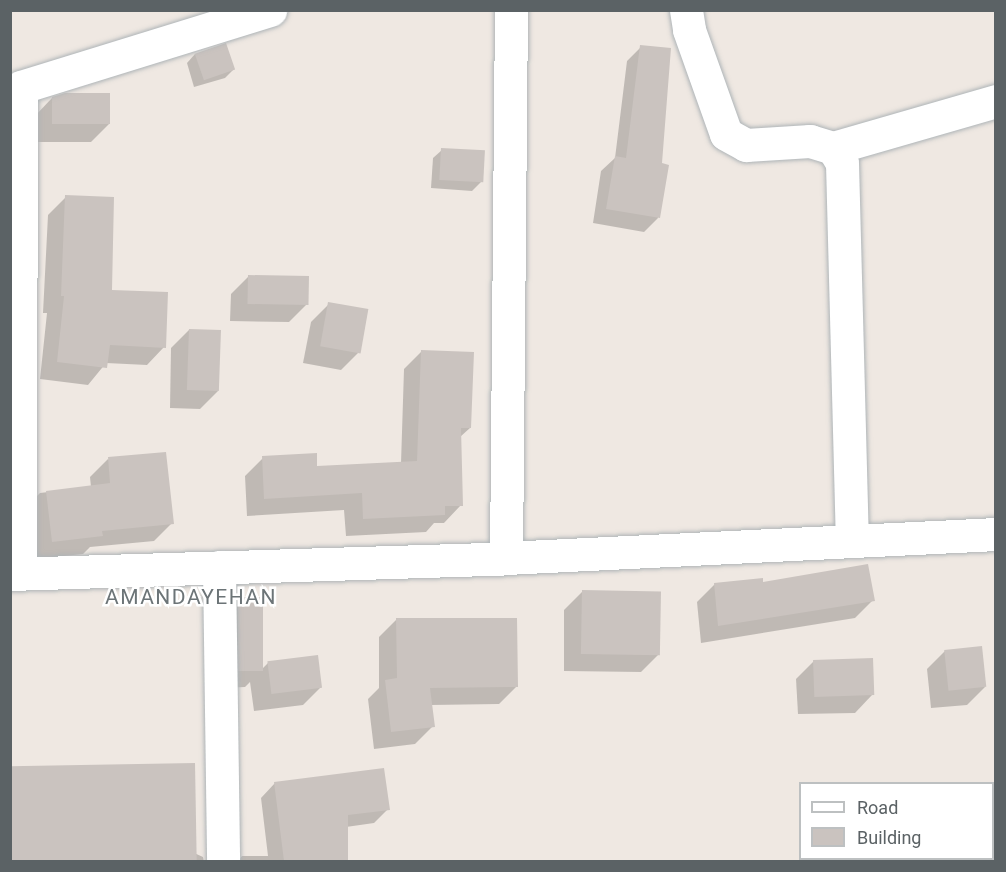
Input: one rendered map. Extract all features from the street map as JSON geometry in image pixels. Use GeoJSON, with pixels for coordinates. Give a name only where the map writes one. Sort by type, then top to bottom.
{"type":"FeatureCollection","features":[{"type":"Feature","properties":{"kind":"street"},"geometry":{"type":"LineString","coordinates":[[270,10],[21,87],[15,574],[506,558],[852,539],[996,534]]}},
{"type":"Feature","properties":{"kind":"street"},"geometry":{"type":"LineString","coordinates":[[506,558],[511,10]]}},
{"type":"Feature","properties":{"kind":"street"},"geometry":{"type":"LineString","coordinates":[[686,10],[689,30],[726,134],[746,145],[810,141],[833,148],[996,101]]}},
{"type":"Feature","properties":{"kind":"street"},"geometry":{"type":"LineString","coordinates":[[833,148],[842,163],[852,539]]}},
{"type":"Feature","properties":{"kind":"street"},"geometry":{"type":"LineString","coordinates":[[219,567],[223,861]]}},
{"type":"Feature","properties":{"kind":"building"},"geometry":{"type":"Polygon","coordinates":[[[226,43],[235,69],[204,80],[195,54],[226,43]]]}},
{"type":"Feature","properties":{"kind":"building"},"geometry":{"type":"Polygon","coordinates":[[[640,45],[671,48],[662,163],[669,165],[660,218],[606,209],[615,156],[626,158],[640,45]]]}},
{"type":"Feature","properties":{"kind":"building"},"geometry":{"type":"Polygon","coordinates":[[[65,93],[110,93],[110,124],[52,124],[52,97],[65,93]]]}},
{"type":"Feature","properties":{"kind":"building"},"geometry":{"type":"Polygon","coordinates":[[[441,148],[485,150],[483,182],[439,180],[441,148]]]}},
{"type":"Feature","properties":{"kind":"building"},"geometry":{"type":"Polygon","coordinates":[[[65,195],[114,197],[112,290],[168,292],[166,348],[110,345],[107,368],[57,362],[64,296],[61,296],[65,195]]]}},
{"type":"Feature","properties":{"kind":"building"},"geometry":{"type":"Polygon","coordinates":[[[248,275],[309,276],[308,305],[247,304],[248,275]]]}},
{"type":"Feature","properties":{"kind":"building"},"geometry":{"type":"Polygon","coordinates":[[[328,302],[368,309],[361,353],[320,346],[328,302]]]}},
{"type":"Feature","properties":{"kind":"building"},"geometry":{"type":"Polygon","coordinates":[[[189,329],[221,330],[219,391],[187,390],[189,329]]]}},
{"type":"Feature","properties":{"kind":"building"},"geometry":{"type":"Polygon","coordinates":[[[421,350],[474,352],[471,428],[461,428],[463,506],[445,506],[445,515],[363,519],[362,493],[264,499],[262,456],[317,453],[317,466],[417,461],[421,350]]]}},
{"type":"Feature","properties":{"kind":"building"},"geometry":{"type":"Polygon","coordinates":[[[166,452],[174,524],[102,531],[103,536],[52,542],[46,491],[110,483],[108,457],[166,452]]]}},
{"type":"Feature","properties":{"kind":"building"},"geometry":{"type":"Polygon","coordinates":[[[868,564],[875,601],[718,626],[714,583],[763,578],[763,582],[868,564]]]}},
{"type":"Feature","properties":{"kind":"building"},"geometry":{"type":"Polygon","coordinates":[[[582,590],[661,591],[660,655],[581,654],[582,590]]]}},
{"type":"Feature","properties":{"kind":"building"},"geometry":{"type":"Polygon","coordinates":[[[238,597],[263,597],[263,671],[238,671],[238,597]]]}},
{"type":"Feature","properties":{"kind":"building"},"geometry":{"type":"Polygon","coordinates":[[[396,618],[517,618],[518,687],[430,688],[435,727],[391,732],[385,680],[397,678],[396,618]]]}},
{"type":"Feature","properties":{"kind":"building"},"geometry":{"type":"Polygon","coordinates":[[[982,646],[986,687],[948,691],[944,650],[982,646]]]}},
{"type":"Feature","properties":{"kind":"building"},"geometry":{"type":"Polygon","coordinates":[[[318,655],[322,688],[271,694],[267,661],[318,655]]]}},
{"type":"Feature","properties":{"kind":"building"},"geometry":{"type":"Polygon","coordinates":[[[873,658],[874,695],[814,697],[813,660],[873,658]]]}},
{"type":"Feature","properties":{"kind":"building"},"geometry":{"type":"Polygon","coordinates":[[[195,763],[197,861],[12,862],[10,766],[195,763]]]}},
{"type":"Feature","properties":{"kind":"building"},"geometry":{"type":"Polygon","coordinates":[[[384,768],[390,810],[348,815],[348,861],[284,861],[274,782],[384,768]]]}},
{"type":"Feature","properties":{"kind":"district","name":"AMANDAYEHAN"},"geometry":{"type":"Point","coordinates":[191,597]}}]}
